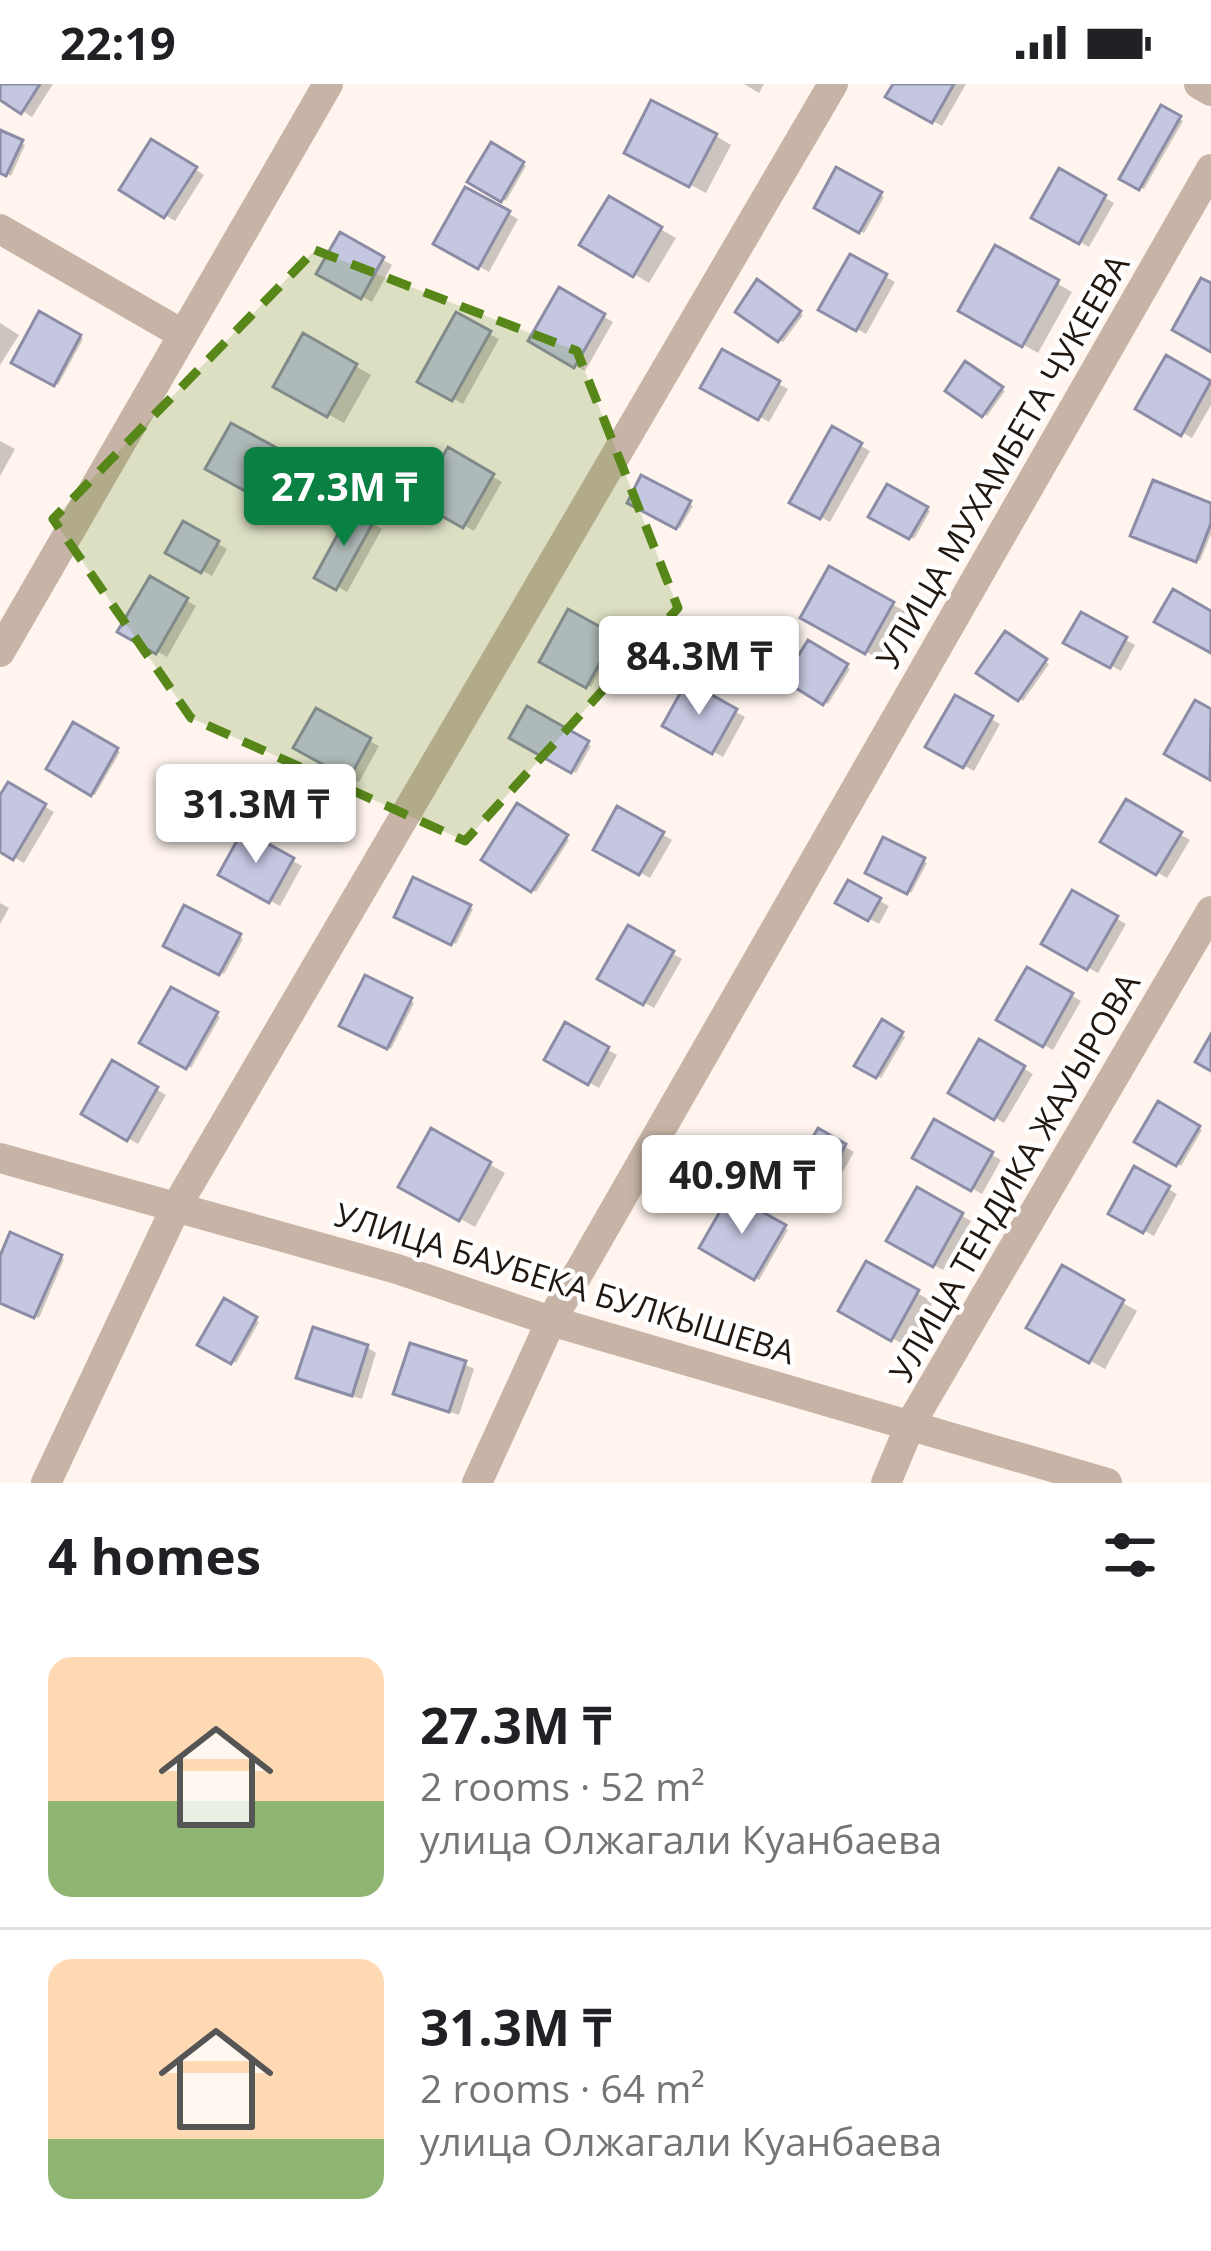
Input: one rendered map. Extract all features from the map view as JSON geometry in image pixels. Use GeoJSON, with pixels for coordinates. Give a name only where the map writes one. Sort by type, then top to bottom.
{"type":"FeatureCollection","features":[{"type":"Feature","properties":{"kind":"street"},"geometry":{"type":"LineString","coordinates":[[0,652],[328,84]]}},
{"type":"Feature","properties":{"kind":"street"},"geometry":{"type":"LineString","coordinates":[[46,1483],[176,1207],[833,84]]}},
{"type":"Feature","properties":{"kind":"street"},"geometry":{"type":"LineString","coordinates":[[1198,84],[1211,91]]}},
{"type":"Feature","properties":{"kind":"street","name":"УЛИЦА МУХАМБЕТА ЧУКЕЕВА"},"geometry":{"type":"LineString","coordinates":[[477,1483],[551,1321],[1211,169]]}},
{"type":"Feature","properties":{"kind":"street"},"geometry":{"type":"LineString","coordinates":[[0,229],[182,334]]}},
{"type":"Feature","properties":{"kind":"street","name":"УЛИЦА ТЕНДИКА ЖАУЫРОВА"},"geometry":{"type":"LineString","coordinates":[[886,1483],[911,1424],[1211,911]]}},
{"type":"Feature","properties":{"kind":"street","name":"УЛИЦА БАУБЕКА БУЛКЫШЕВА"},"geometry":{"type":"LineString","coordinates":[[0,1158],[397,1269],[551,1321],[1107,1483]]}},
{"type":"Feature","properties":{"kind":"highlighted area"},"geometry":{"type":"Polygon","coordinates":[[[315,250],[577,351],[678,608],[465,841],[191,718],[53,519],[315,250]]]}},
{"type":"Feature","properties":{"kind":"building"},"geometry":{"type":"Polygon","coordinates":[[[0,84],[40,84],[21,114],[0,100],[0,84]]]}},
{"type":"Feature","properties":{"kind":"building"},"geometry":{"type":"Polygon","coordinates":[[[893,84],[954,84],[932,123],[885,97],[893,84]]]}},
{"type":"Feature","properties":{"kind":"building"},"geometry":{"type":"Polygon","coordinates":[[[651,100],[717,134],[689,187],[624,153],[651,100]]]}},
{"type":"Feature","properties":{"kind":"building"},"geometry":{"type":"Polygon","coordinates":[[[1161,105],[1181,116],[1139,190],[1119,179],[1161,105]]]}},
{"type":"Feature","properties":{"kind":"building"},"geometry":{"type":"Polygon","coordinates":[[[0,130],[23,140],[6,176],[0,173],[0,130]]]}},
{"type":"Feature","properties":{"kind":"building"},"geometry":{"type":"Polygon","coordinates":[[[151,139],[197,167],[164,218],[119,190],[151,139]]]}},
{"type":"Feature","properties":{"kind":"building"},"geometry":{"type":"Polygon","coordinates":[[[491,142],[524,162],[501,202],[467,182],[491,142]]]}},
{"type":"Feature","properties":{"kind":"building"},"geometry":{"type":"Polygon","coordinates":[[[836,167],[882,192],[859,233],[814,208],[836,167]]]}},
{"type":"Feature","properties":{"kind":"building"},"geometry":{"type":"Polygon","coordinates":[[[1059,168],[1106,195],[1079,244],[1031,218],[1059,168]]]}},
{"type":"Feature","properties":{"kind":"building"},"geometry":{"type":"Polygon","coordinates":[[[465,187],[510,211],[478,269],[433,244],[465,187]]]}},
{"type":"Feature","properties":{"kind":"building"},"geometry":{"type":"Polygon","coordinates":[[[609,196],[662,227],[633,277],[579,245],[609,196]]]}},
{"type":"Feature","properties":{"kind":"building"},"geometry":{"type":"Polygon","coordinates":[[[340,232],[384,257],[361,299],[316,274],[340,232]]]}},
{"type":"Feature","properties":{"kind":"building"},"geometry":{"type":"Polygon","coordinates":[[[995,245],[1059,280],[1022,347],[958,311],[995,245]]]}},
{"type":"Feature","properties":{"kind":"building"},"geometry":{"type":"Polygon","coordinates":[[[850,254],[887,274],[856,331],[818,310],[850,254]]]}},
{"type":"Feature","properties":{"kind":"building"},"geometry":{"type":"Polygon","coordinates":[[[1201,278],[1211,283],[1211,352],[1172,330],[1201,278]]]}},
{"type":"Feature","properties":{"kind":"building"},"geometry":{"type":"Polygon","coordinates":[[[757,279],[801,311],[778,342],[735,312],[757,279]]]}},
{"type":"Feature","properties":{"kind":"building"},"geometry":{"type":"Polygon","coordinates":[[[559,287],[605,314],[574,368],[528,341],[559,287]]]}},
{"type":"Feature","properties":{"kind":"building"},"geometry":{"type":"Polygon","coordinates":[[[39,311],[81,335],[54,386],[11,363],[39,311]]]}},
{"type":"Feature","properties":{"kind":"building"},"geometry":{"type":"Polygon","coordinates":[[[456,312],[491,331],[452,401],[417,382],[456,312]]]}},
{"type":"Feature","properties":{"kind":"building"},"geometry":{"type":"Polygon","coordinates":[[[303,333],[357,364],[327,417],[273,387],[303,333]]]}},
{"type":"Feature","properties":{"kind":"building"},"geometry":{"type":"Polygon","coordinates":[[[722,349],[780,381],[758,420],[700,388],[722,349]]]}},
{"type":"Feature","properties":{"kind":"building"},"geometry":{"type":"Polygon","coordinates":[[[1166,355],[1211,381],[1181,436],[1135,409],[1166,355]]]}},
{"type":"Feature","properties":{"kind":"building"},"geometry":{"type":"Polygon","coordinates":[[[965,361],[1003,387],[982,417],[945,391],[965,361]]]}},
{"type":"Feature","properties":{"kind":"building"},"geometry":{"type":"Polygon","coordinates":[[[231,423],[279,449],[254,496],[205,469],[231,423]]]}},
{"type":"Feature","properties":{"kind":"building"},"geometry":{"type":"Polygon","coordinates":[[[832,426],[862,443],[820,519],[789,503],[832,426]]]}},
{"type":"Feature","properties":{"kind":"building"},"geometry":{"type":"Polygon","coordinates":[[[448,447],[494,474],[463,528],[417,502],[448,447]]]}},
{"type":"Feature","properties":{"kind":"building"},"geometry":{"type":"Polygon","coordinates":[[[641,475],[691,501],[676,529],[627,503],[641,475]]]}},
{"type":"Feature","properties":{"kind":"building"},"geometry":{"type":"Polygon","coordinates":[[[1153,480],[1211,503],[1211,523],[1196,562],[1130,536],[1153,480]]]}},
{"type":"Feature","properties":{"kind":"building"},"geometry":{"type":"Polygon","coordinates":[[[887,484],[928,507],[909,539],[868,517],[887,484]]]}},
{"type":"Feature","properties":{"kind":"building"},"geometry":{"type":"Polygon","coordinates":[[[352,508],[374,521],[336,590],[314,578],[352,508]]]}},
{"type":"Feature","properties":{"kind":"building"},"geometry":{"type":"Polygon","coordinates":[[[183,521],[219,541],[201,573],[165,553],[183,521]]]}},
{"type":"Feature","properties":{"kind":"building"},"geometry":{"type":"Polygon","coordinates":[[[829,566],[894,602],[865,654],[800,618],[829,566]]]}},
{"type":"Feature","properties":{"kind":"building"},"geometry":{"type":"Polygon","coordinates":[[[150,576],[188,598],[156,654],[117,632],[150,576]]]}},
{"type":"Feature","properties":{"kind":"building"},"geometry":{"type":"Polygon","coordinates":[[[1173,589],[1211,611],[1211,653],[1154,622],[1173,589]]]}},
{"type":"Feature","properties":{"kind":"building"},"geometry":{"type":"Polygon","coordinates":[[[568,609],[615,635],[586,688],[539,662],[568,609]]]}},
{"type":"Feature","properties":{"kind":"building"},"geometry":{"type":"Polygon","coordinates":[[[1081,612],[1127,637],[1110,668],[1063,643],[1081,612]]]}},
{"type":"Feature","properties":{"kind":"building"},"geometry":{"type":"Polygon","coordinates":[[[1005,631],[1047,659],[1018,701],[976,673],[1005,631]]]}},
{"type":"Feature","properties":{"kind":"building"},"geometry":{"type":"Polygon","coordinates":[[[808,640],[848,664],[823,705],[783,680],[808,640]]]}},
{"type":"Feature","properties":{"kind":"building"},"geometry":{"type":"Polygon","coordinates":[[[687,681],[737,709],[712,754],[662,726],[687,681]]]}},
{"type":"Feature","properties":{"kind":"building"},"geometry":{"type":"Polygon","coordinates":[[[955,695],[993,716],[963,768],[925,747],[955,695]]]}},
{"type":"Feature","properties":{"kind":"building"},"geometry":{"type":"Polygon","coordinates":[[[1195,700],[1211,709],[1210,780],[1164,754],[1195,700]]]}},
{"type":"Feature","properties":{"kind":"building"},"geometry":{"type":"Polygon","coordinates":[[[527,706],[589,741],[571,773],[509,738],[527,706]]]}},
{"type":"Feature","properties":{"kind":"building"},"geometry":{"type":"Polygon","coordinates":[[[316,708],[371,738],[349,779],[293,748],[316,708]]]}},
{"type":"Feature","properties":{"kind":"building"},"geometry":{"type":"Polygon","coordinates":[[[73,722],[118,748],[91,796],[46,769],[73,722]]]}},
{"type":"Feature","properties":{"kind":"building"},"geometry":{"type":"Polygon","coordinates":[[[8,782],[46,804],[13,860],[0,852],[0,795],[8,782]]]}},
{"type":"Feature","properties":{"kind":"building"},"geometry":{"type":"Polygon","coordinates":[[[1126,799],[1182,832],[1156,875],[1100,842],[1126,799]]]}},
{"type":"Feature","properties":{"kind":"building"},"geometry":{"type":"Polygon","coordinates":[[[517,803],[568,835],[531,892],[481,860],[517,803]]]}},
{"type":"Feature","properties":{"kind":"building"},"geometry":{"type":"Polygon","coordinates":[[[617,806],[664,832],[639,875],[593,850],[617,806]]]}},
{"type":"Feature","properties":{"kind":"building"},"geometry":{"type":"Polygon","coordinates":[[[243,830],[294,858],[269,903],[218,875],[243,830]]]}},
{"type":"Feature","properties":{"kind":"building"},"geometry":{"type":"Polygon","coordinates":[[[883,837],[925,858],[907,894],[865,873],[883,837]]]}},
{"type":"Feature","properties":{"kind":"building"},"geometry":{"type":"Polygon","coordinates":[[[413,877],[471,905],[451,945],[394,917],[413,877]]]}},
{"type":"Feature","properties":{"kind":"building"},"geometry":{"type":"Polygon","coordinates":[[[848,880],[881,898],[868,921],[835,903],[848,880]]]}},
{"type":"Feature","properties":{"kind":"building"},"geometry":{"type":"Polygon","coordinates":[[[1072,890],[1118,916],[1087,970],[1041,944],[1072,890]]]}},
{"type":"Feature","properties":{"kind":"building"},"geometry":{"type":"Polygon","coordinates":[[[184,905],[241,934],[219,975],[163,946],[184,905]]]}},
{"type":"Feature","properties":{"kind":"building"},"geometry":{"type":"Polygon","coordinates":[[[628,925],[674,951],[643,1005],[597,979],[628,925]]]}},
{"type":"Feature","properties":{"kind":"building"},"geometry":{"type":"Polygon","coordinates":[[[1027,967],[1073,993],[1043,1047],[996,1020],[1027,967]]]}},
{"type":"Feature","properties":{"kind":"building"},"geometry":{"type":"Polygon","coordinates":[[[365,975],[412,998],[387,1049],[339,1026],[365,975]]]}},
{"type":"Feature","properties":{"kind":"building"},"geometry":{"type":"Polygon","coordinates":[[[171,987],[218,1012],[186,1069],[139,1043],[171,987]]]}},
{"type":"Feature","properties":{"kind":"building"},"geometry":{"type":"Polygon","coordinates":[[[882,1019],[903,1032],[876,1078],[854,1066],[882,1019]]]}},
{"type":"Feature","properties":{"kind":"building"},"geometry":{"type":"Polygon","coordinates":[[[565,1022],[609,1047],[588,1085],[544,1060],[565,1022]]]}},
{"type":"Feature","properties":{"kind":"building"},"geometry":{"type":"Polygon","coordinates":[[[1211,1034],[1211,1071],[1195,1062],[1211,1034]]]}},
{"type":"Feature","properties":{"kind":"building"},"geometry":{"type":"Polygon","coordinates":[[[979,1039],[1025,1066],[994,1120],[948,1093],[979,1039]]]}},
{"type":"Feature","properties":{"kind":"building"},"geometry":{"type":"Polygon","coordinates":[[[112,1060],[158,1087],[127,1141],[81,1114],[112,1060]]]}},
{"type":"Feature","properties":{"kind":"building"},"geometry":{"type":"Polygon","coordinates":[[[1158,1101],[1200,1126],[1176,1166],[1134,1142],[1158,1101]]]}},
{"type":"Feature","properties":{"kind":"building"},"geometry":{"type":"Polygon","coordinates":[[[934,1119],[993,1152],[971,1191],[912,1158],[934,1119]]]}},
{"type":"Feature","properties":{"kind":"building"},"geometry":{"type":"Polygon","coordinates":[[[431,1128],[491,1162],[459,1221],[398,1187],[431,1128]]]}},
{"type":"Feature","properties":{"kind":"building"},"geometry":{"type":"Polygon","coordinates":[[[818,1128],[846,1144],[823,1184],[795,1169],[818,1128]]]}},
{"type":"Feature","properties":{"kind":"building"},"geometry":{"type":"Polygon","coordinates":[[[1134,1166],[1170,1186],[1143,1233],[1108,1214],[1134,1166]]]}},
{"type":"Feature","properties":{"kind":"building"},"geometry":{"type":"Polygon","coordinates":[[[917,1187],[963,1213],[933,1267],[886,1241],[917,1187]]]}},
{"type":"Feature","properties":{"kind":"building"},"geometry":{"type":"Polygon","coordinates":[[[730,1194],[786,1225],[754,1280],[699,1248],[730,1194]]]}},
{"type":"Feature","properties":{"kind":"building"},"geometry":{"type":"Polygon","coordinates":[[[10,1232],[62,1255],[34,1318],[0,1303],[0,1256],[10,1232]]]}},
{"type":"Feature","properties":{"kind":"building"},"geometry":{"type":"Polygon","coordinates":[[[866,1261],[919,1290],[891,1341],[838,1311],[866,1261]]]}},
{"type":"Feature","properties":{"kind":"building"},"geometry":{"type":"Polygon","coordinates":[[[1062,1265],[1124,1300],[1089,1363],[1026,1328],[1062,1265]]]}},
{"type":"Feature","properties":{"kind":"building"},"geometry":{"type":"Polygon","coordinates":[[[224,1298],[257,1317],[231,1364],[197,1345],[224,1298]]]}},
{"type":"Feature","properties":{"kind":"building"},"geometry":{"type":"Polygon","coordinates":[[[313,1327],[368,1345],[352,1396],[296,1378],[313,1327]]]}},
{"type":"Feature","properties":{"kind":"building"},"geometry":{"type":"Polygon","coordinates":[[[410,1343],[466,1361],[449,1412],[393,1394],[410,1343]]]}}]}
